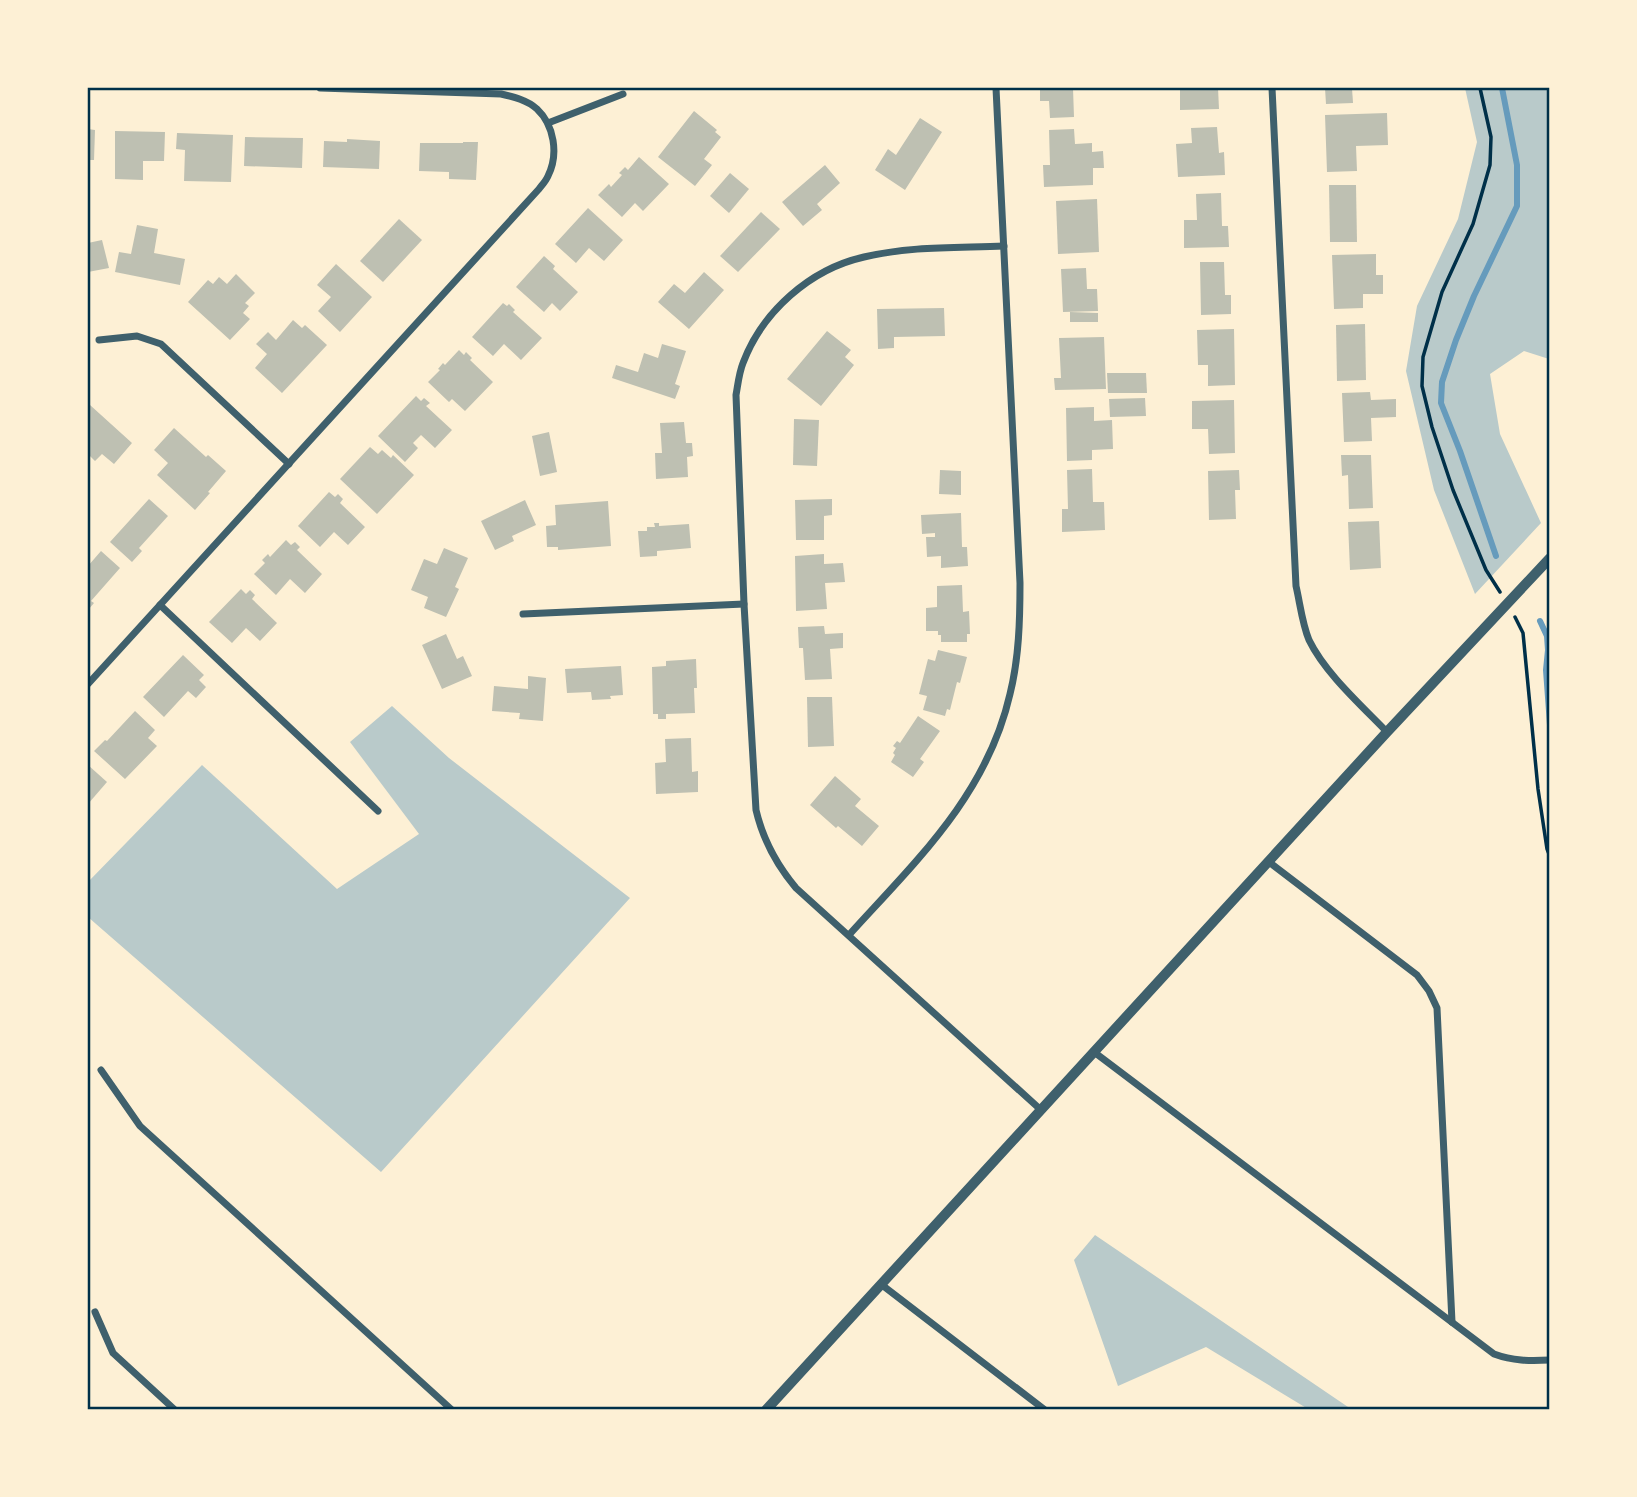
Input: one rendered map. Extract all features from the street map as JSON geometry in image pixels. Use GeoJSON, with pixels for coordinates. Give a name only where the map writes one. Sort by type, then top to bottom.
{"type":"FeatureCollection","features":[{"type":"Feature","properties":{"kind":"street"},"geometry":{"type":"LineString","coordinates":[[88,684],[548,177],[554,158],[548,122],[535,107],[518,98],[501,94],[320,88]]}},
{"type":"Feature","properties":{"kind":"street"},"geometry":{"type":"LineString","coordinates":[[849,935],[936,840],[963,802],[999,733],[1017,659],[1020,583],[996,88]]}},
{"type":"Feature","properties":{"kind":"street"},"geometry":{"type":"LineString","coordinates":[[1272,88],[1296,586],[1300,609],[1308,637],[1322,663],[1387,733]]}},
{"type":"Feature","properties":{"kind":"street"},"geometry":{"type":"LineString","coordinates":[[548,122],[623,94]]}},
{"type":"Feature","properties":{"kind":"street"},"geometry":{"type":"LineString","coordinates":[[1004,246],[918,249],[862,257],[810,281],[789,296],[769,317],[753,340],[741,366],[736,395],[744,604],[753,789],[760,828],[780,869],[796,888],[1041,1110]]}},
{"type":"Feature","properties":{"kind":"street"},"geometry":{"type":"LineString","coordinates":[[99,340],[137,336],[161,344],[289,464]]}},
{"type":"Feature","properties":{"kind":"street"},"geometry":{"type":"LineString","coordinates":[[766,1409],[1549,558]]}},
{"type":"Feature","properties":{"kind":"street"},"geometry":{"type":"LineString","coordinates":[[523,614],[744,604]]}},
{"type":"Feature","properties":{"kind":"street"},"geometry":{"type":"LineString","coordinates":[[160,605],[378,811]]}},
{"type":"Feature","properties":{"kind":"street"},"geometry":{"type":"LineString","coordinates":[[1269,862],[1417,975],[1437,1008],[1452,1322]]}},
{"type":"Feature","properties":{"kind":"street"},"geometry":{"type":"LineString","coordinates":[[1094,1052],[1494,1354],[1509,1360],[1526,1362],[1549,1360]]}},
{"type":"Feature","properties":{"kind":"street"},"geometry":{"type":"LineString","coordinates":[[101,1070],[140,1126],[452,1409]]}},
{"type":"Feature","properties":{"kind":"street"},"geometry":{"type":"LineString","coordinates":[[881,1284],[1045,1409]]}},
{"type":"Feature","properties":{"kind":"street"},"geometry":{"type":"LineString","coordinates":[[95,1312],[113,1353],[175,1409]]}},
{"type":"Feature","properties":{"kind":"path"},"geometry":{"type":"LineString","coordinates":[[1480,88],[1491,136],[1490,165],[1473,224],[1442,292],[1423,356],[1422,386],[1432,427],[1453,490],[1486,570],[1523,633],[1538,789],[1549,857]]}},
{"type":"Feature","properties":{"kind":"shaded area"},"geometry":{"type":"Polygon","coordinates":[[[1465,88],[1549,88],[1549,359],[1524,351],[1490,374],[1500,434],[1541,523],[1475,594],[1434,490],[1406,371],[1417,306],[1458,219],[1477,142],[1465,88]]]}},
{"type":"Feature","properties":{"kind":"shaded area"},"geometry":{"type":"Polygon","coordinates":[[[392,706],[449,758],[630,898],[381,1172],[88,917],[88,882],[202,765],[337,889],[419,834],[350,742],[392,706]]]}},
{"type":"Feature","properties":{"kind":"shaded area"},"geometry":{"type":"Polygon","coordinates":[[[1095,1235],[1351,1409],[1308,1409],[1206,1347],[1118,1386],[1074,1260],[1095,1235]]]}},
{"type":"Feature","properties":{"kind":"building"},"geometry":{"type":"Polygon","coordinates":[[[1040,88],[1073,88],[1074,117],[1050,118],[1049,101],[1040,101],[1040,88]]]}},
{"type":"Feature","properties":{"kind":"building"},"geometry":{"type":"Polygon","coordinates":[[[1180,88],[1218,88],[1219,109],[1180,110],[1180,88]]]}},
{"type":"Feature","properties":{"kind":"building"},"geometry":{"type":"Polygon","coordinates":[[[1325,88],[1352,88],[1353,103],[1326,104],[1325,88]]]}},
{"type":"Feature","properties":{"kind":"building"},"geometry":{"type":"Polygon","coordinates":[[[694,111],[717,130],[715,132],[721,137],[704,159],[712,165],[695,186],[658,157],[694,111]]]}},
{"type":"Feature","properties":{"kind":"building"},"geometry":{"type":"Polygon","coordinates":[[[1387,113],[1388,145],[1356,146],[1357,171],[1327,172],[1325,115],[1387,113]]]}},
{"type":"Feature","properties":{"kind":"building"},"geometry":{"type":"Polygon","coordinates":[[[920,118],[942,132],[905,190],[875,170],[888,149],[896,155],[920,118]]]}},
{"type":"Feature","properties":{"kind":"building"},"geometry":{"type":"Polygon","coordinates":[[[1217,127],[1219,153],[1224,152],[1225,175],[1178,177],[1176,144],[1192,143],[1191,128],[1217,127]]]}},
{"type":"Feature","properties":{"kind":"building"},"geometry":{"type":"Polygon","coordinates":[[[88,129],[95,130],[94,160],[88,160],[88,129]]]}},
{"type":"Feature","properties":{"kind":"building"},"geometry":{"type":"Polygon","coordinates":[[[1074,129],[1075,144],[1092,143],[1092,152],[1103,151],[1104,168],[1093,168],[1093,185],[1044,187],[1043,165],[1050,165],[1049,130],[1074,129]]]}},
{"type":"Feature","properties":{"kind":"building"},"geometry":{"type":"Polygon","coordinates":[[[115,131],[165,132],[164,161],[143,161],[143,180],[115,179],[115,131]]]}},
{"type":"Feature","properties":{"kind":"building"},"geometry":{"type":"Polygon","coordinates":[[[177,133],[233,135],[231,182],[184,181],[185,150],[176,149],[177,133]]]}},
{"type":"Feature","properties":{"kind":"building"},"geometry":{"type":"Polygon","coordinates":[[[245,137],[303,138],[302,168],[244,166],[245,137]]]}},
{"type":"Feature","properties":{"kind":"building"},"geometry":{"type":"Polygon","coordinates":[[[347,139],[380,141],[379,169],[323,167],[324,141],[347,142],[347,139]]]}},
{"type":"Feature","properties":{"kind":"building"},"geometry":{"type":"Polygon","coordinates":[[[478,142],[476,180],[449,179],[449,172],[419,171],[420,143],[478,142]]]}},
{"type":"Feature","properties":{"kind":"building"},"geometry":{"type":"Polygon","coordinates":[[[639,157],[669,184],[643,211],[635,203],[622,217],[598,195],[609,184],[611,187],[622,175],[619,173],[625,167],[628,170],[639,157]]]}},
{"type":"Feature","properties":{"kind":"building"},"geometry":{"type":"Polygon","coordinates":[[[825,165],[840,183],[817,204],[822,210],[803,226],[782,202],[825,165]]]}},
{"type":"Feature","properties":{"kind":"building"},"geometry":{"type":"Polygon","coordinates":[[[730,173],[749,189],[729,213],[710,196],[730,173]]]}},
{"type":"Feature","properties":{"kind":"building"},"geometry":{"type":"Polygon","coordinates":[[[1329,185],[1356,185],[1357,242],[1330,242],[1329,185]]]}},
{"type":"Feature","properties":{"kind":"building"},"geometry":{"type":"Polygon","coordinates":[[[1221,193],[1222,226],[1228,226],[1229,247],[1184,248],[1184,220],[1197,220],[1196,194],[1221,193]]]}},
{"type":"Feature","properties":{"kind":"building"},"geometry":{"type":"Polygon","coordinates":[[[1097,199],[1099,252],[1058,254],[1056,201],[1097,199]]]}},
{"type":"Feature","properties":{"kind":"building"},"geometry":{"type":"Polygon","coordinates":[[[588,208],[623,240],[604,261],[589,248],[576,263],[555,244],[588,208]]]}},
{"type":"Feature","properties":{"kind":"building"},"geometry":{"type":"Polygon","coordinates":[[[761,212],[780,229],[738,272],[720,256],[761,212]]]}},
{"type":"Feature","properties":{"kind":"building"},"geometry":{"type":"Polygon","coordinates":[[[399,219],[422,240],[383,282],[360,261],[399,219]]]}},
{"type":"Feature","properties":{"kind":"building"},"geometry":{"type":"Polygon","coordinates":[[[137,225],[158,229],[154,253],[185,259],[180,285],[115,272],[119,252],[131,254],[137,225]]]}},
{"type":"Feature","properties":{"kind":"building"},"geometry":{"type":"Polygon","coordinates":[[[102,240],[109,268],[88,272],[88,243],[102,240]]]}},
{"type":"Feature","properties":{"kind":"building"},"geometry":{"type":"Polygon","coordinates":[[[1376,254],[1376,275],[1383,275],[1383,294],[1363,294],[1363,308],[1334,309],[1332,255],[1376,254]]]}},
{"type":"Feature","properties":{"kind":"building"},"geometry":{"type":"Polygon","coordinates":[[[544,256],[555,266],[553,269],[578,292],[560,311],[552,303],[544,312],[516,287],[544,256]]]}},
{"type":"Feature","properties":{"kind":"building"},"geometry":{"type":"Polygon","coordinates":[[[1200,262],[1224,262],[1225,295],[1231,295],[1231,314],[1201,315],[1200,262]]]}},
{"type":"Feature","properties":{"kind":"building"},"geometry":{"type":"Polygon","coordinates":[[[336,264],[372,297],[340,332],[318,311],[331,297],[317,285],[336,264]]]}},
{"type":"Feature","properties":{"kind":"building"},"geometry":{"type":"Polygon","coordinates":[[[1086,268],[1087,289],[1097,289],[1098,311],[1063,312],[1061,269],[1086,268]]]}},
{"type":"Feature","properties":{"kind":"building"},"geometry":{"type":"Polygon","coordinates":[[[704,272],[724,290],[689,329],[658,302],[674,284],[685,293],[704,272]]]}},
{"type":"Feature","properties":{"kind":"building"},"geometry":{"type":"Polygon","coordinates":[[[236,274],[255,293],[245,303],[249,306],[243,313],[250,319],[230,340],[188,302],[208,280],[213,284],[219,277],[227,284],[236,274]]]}},
{"type":"Feature","properties":{"kind":"building"},"geometry":{"type":"Polygon","coordinates":[[[503,303],[507,306],[509,304],[515,310],[513,312],[542,338],[521,360],[504,344],[493,356],[472,337],[503,303]]]}},
{"type":"Feature","properties":{"kind":"building"},"geometry":{"type":"Polygon","coordinates":[[[944,308],[945,336],[894,337],[894,348],[878,349],[877,309],[944,308]]]}},
{"type":"Feature","properties":{"kind":"building"},"geometry":{"type":"Polygon","coordinates":[[[1070,312],[1098,313],[1098,322],[1070,322],[1070,312]]]}},
{"type":"Feature","properties":{"kind":"building"},"geometry":{"type":"Polygon","coordinates":[[[293,320],[302,328],[305,325],[327,345],[282,393],[255,368],[267,354],[256,344],[268,332],[276,340],[293,320]]]}},
{"type":"Feature","properties":{"kind":"building"},"geometry":{"type":"Polygon","coordinates":[[[1365,324],[1366,380],[1337,381],[1336,325],[1365,324]]]}},
{"type":"Feature","properties":{"kind":"building"},"geometry":{"type":"Polygon","coordinates":[[[1234,329],[1235,385],[1208,386],[1208,365],[1198,365],[1197,330],[1234,329]]]}},
{"type":"Feature","properties":{"kind":"building"},"geometry":{"type":"Polygon","coordinates":[[[827,331],[851,350],[845,357],[854,365],[821,406],[787,379],[827,331]]]}},
{"type":"Feature","properties":{"kind":"building"},"geometry":{"type":"Polygon","coordinates":[[[1104,337],[1106,389],[1055,390],[1054,378],[1061,378],[1059,338],[1104,337]]]}},
{"type":"Feature","properties":{"kind":"building"},"geometry":{"type":"Polygon","coordinates":[[[662,344],[686,351],[675,384],[680,386],[675,399],[612,378],[616,365],[638,372],[644,353],[658,358],[662,344]]]}},
{"type":"Feature","properties":{"kind":"building"},"geometry":{"type":"Polygon","coordinates":[[[459,350],[464,355],[466,352],[472,358],[470,360],[493,382],[465,411],[452,399],[449,402],[428,382],[443,363],[445,365],[459,350]]]}},
{"type":"Feature","properties":{"kind":"building"},"geometry":{"type":"Polygon","coordinates":[[[1107,373],[1146,373],[1147,393],[1108,393],[1107,373]]]}},
{"type":"Feature","properties":{"kind":"building"},"geometry":{"type":"Polygon","coordinates":[[[1370,392],[1371,400],[1396,399],[1396,417],[1371,418],[1372,441],[1344,442],[1342,393],[1370,392]]]}},
{"type":"Feature","properties":{"kind":"building"},"geometry":{"type":"Polygon","coordinates":[[[416,396],[421,401],[424,398],[430,403],[426,406],[452,430],[435,448],[421,435],[413,443],[418,448],[405,462],[378,436],[416,396]]]}},
{"type":"Feature","properties":{"kind":"building"},"geometry":{"type":"Polygon","coordinates":[[[1145,398],[1146,416],[1110,417],[1109,399],[1145,398]]]}},
{"type":"Feature","properties":{"kind":"building"},"geometry":{"type":"Polygon","coordinates":[[[1234,400],[1235,453],[1209,454],[1208,429],[1192,429],[1192,401],[1234,400]]]}},
{"type":"Feature","properties":{"kind":"building"},"geometry":{"type":"Polygon","coordinates":[[[90,405],[132,443],[114,464],[102,454],[95,461],[88,454],[90,405]]]}},
{"type":"Feature","properties":{"kind":"building"},"geometry":{"type":"Polygon","coordinates":[[[1094,407],[1094,421],[1112,420],[1113,449],[1092,450],[1092,460],[1067,461],[1066,408],[1094,407]]]}},
{"type":"Feature","properties":{"kind":"building"},"geometry":{"type":"Polygon","coordinates":[[[794,419],[819,420],[817,466],[793,465],[794,419]]]}},
{"type":"Feature","properties":{"kind":"building"},"geometry":{"type":"Polygon","coordinates":[[[684,422],[686,443],[692,443],[693,456],[687,457],[688,477],[656,479],[655,453],[662,453],[660,423],[684,422]]]}},
{"type":"Feature","properties":{"kind":"building"},"geometry":{"type":"Polygon","coordinates":[[[174,428],[226,471],[195,510],[157,475],[168,463],[154,450],[174,428]]]}},
{"type":"Feature","properties":{"kind":"building"},"geometry":{"type":"Polygon","coordinates":[[[549,432],[557,472],[540,476],[532,436],[549,432]]]}},
{"type":"Feature","properties":{"kind":"building"},"geometry":{"type":"Polygon","coordinates":[[[370,447],[378,454],[382,450],[391,458],[393,455],[414,475],[377,514],[340,479],[370,447]]]}},
{"type":"Feature","properties":{"kind":"building"},"geometry":{"type":"Polygon","coordinates":[[[1341,455],[1371,455],[1373,508],[1349,509],[1348,475],[1342,476],[1341,455]]]}},
{"type":"Feature","properties":{"kind":"building"},"geometry":{"type":"Polygon","coordinates":[[[1092,469],[1093,502],[1104,502],[1105,530],[1062,532],[1062,509],[1068,509],[1067,470],[1092,469]]]}},
{"type":"Feature","properties":{"kind":"building"},"geometry":{"type":"Polygon","coordinates":[[[940,470],[961,471],[961,495],[939,494],[940,470]]]}},
{"type":"Feature","properties":{"kind":"building"},"geometry":{"type":"Polygon","coordinates":[[[1239,470],[1240,490],[1235,490],[1236,519],[1209,520],[1208,471],[1239,470]]]}},
{"type":"Feature","properties":{"kind":"building"},"geometry":{"type":"Polygon","coordinates":[[[329,492],[335,497],[338,494],[343,499],[340,503],[365,527],[348,545],[334,532],[320,547],[298,526],[329,492]]]}},
{"type":"Feature","properties":{"kind":"building"},"geometry":{"type":"Polygon","coordinates":[[[149,499],[168,516],[139,548],[142,551],[132,562],[110,542],[149,499]]]}},
{"type":"Feature","properties":{"kind":"building"},"geometry":{"type":"Polygon","coordinates":[[[832,499],[832,515],[824,516],[824,540],[796,540],[795,500],[832,499]]]}},
{"type":"Feature","properties":{"kind":"building"},"geometry":{"type":"Polygon","coordinates":[[[525,500],[536,525],[512,536],[514,541],[495,550],[481,521],[525,500]]]}},
{"type":"Feature","properties":{"kind":"building"},"geometry":{"type":"Polygon","coordinates":[[[608,501],[611,546],[558,550],[558,547],[547,547],[546,526],[556,525],[555,505],[608,501]]]}},
{"type":"Feature","properties":{"kind":"building"},"geometry":{"type":"Polygon","coordinates":[[[961,513],[962,547],[967,547],[968,566],[941,568],[941,556],[927,557],[926,537],[935,537],[935,533],[922,534],[921,515],[961,513]]]}},
{"type":"Feature","properties":{"kind":"building"},"geometry":{"type":"Polygon","coordinates":[[[1379,521],[1381,568],[1350,570],[1348,522],[1379,521]]]}},
{"type":"Feature","properties":{"kind":"building"},"geometry":{"type":"Polygon","coordinates":[[[654,523],[659,523],[659,526],[689,524],[691,548],[657,551],[657,556],[640,557],[638,531],[655,527],[654,523]]]}},
{"type":"Feature","properties":{"kind":"building"},"geometry":{"type":"Polygon","coordinates":[[[286,540],[291,545],[295,542],[300,547],[297,550],[322,574],[305,593],[290,579],[276,595],[254,574],[265,563],[262,560],[268,554],[270,557],[286,540]]]}},
{"type":"Feature","properties":{"kind":"building"},"geometry":{"type":"Polygon","coordinates":[[[444,548],[468,558],[455,587],[459,589],[446,617],[424,608],[428,597],[411,590],[424,559],[437,564],[444,548]]]}},
{"type":"Feature","properties":{"kind":"building"},"geometry":{"type":"Polygon","coordinates":[[[101,551],[120,568],[91,601],[94,603],[88,610],[88,566],[101,551]]]}},
{"type":"Feature","properties":{"kind":"building"},"geometry":{"type":"Polygon","coordinates":[[[824,554],[824,564],[843,563],[845,582],[825,583],[827,609],[796,611],[795,556],[824,554]]]}},
{"type":"Feature","properties":{"kind":"building"},"geometry":{"type":"Polygon","coordinates":[[[962,585],[963,612],[969,611],[970,634],[967,634],[967,642],[941,642],[938,631],[926,631],[926,608],[937,607],[937,586],[962,585]]]}},
{"type":"Feature","properties":{"kind":"building"},"geometry":{"type":"Polygon","coordinates":[[[241,589],[246,594],[250,590],[255,595],[252,599],[277,623],[260,641],[246,628],[232,643],[209,622],[241,589]]]}},
{"type":"Feature","properties":{"kind":"building"},"geometry":{"type":"Polygon","coordinates":[[[824,626],[825,634],[843,633],[843,648],[830,649],[832,679],[805,680],[803,648],[799,648],[798,627],[824,626]]]}},
{"type":"Feature","properties":{"kind":"building"},"geometry":{"type":"Polygon","coordinates":[[[446,634],[457,659],[463,656],[472,676],[442,689],[422,645],[446,634]]]}},
{"type":"Feature","properties":{"kind":"building"},"geometry":{"type":"Polygon","coordinates":[[[938,650],[967,657],[950,710],[947,709],[945,716],[923,710],[927,696],[919,694],[928,659],[935,661],[938,650]]]}},
{"type":"Feature","properties":{"kind":"building"},"geometry":{"type":"Polygon","coordinates":[[[183,655],[204,675],[199,680],[206,687],[196,698],[188,691],[164,717],[143,697],[183,655]]]}},
{"type":"Feature","properties":{"kind":"building"},"geometry":{"type":"Polygon","coordinates":[[[696,659],[695,713],[666,714],[666,719],[658,719],[658,714],[653,714],[652,667],[666,666],[666,661],[696,659]]]}},
{"type":"Feature","properties":{"kind":"building"},"geometry":{"type":"Polygon","coordinates":[[[621,666],[623,695],[592,700],[591,692],[567,693],[565,669],[621,666]]]}},
{"type":"Feature","properties":{"kind":"building"},"geometry":{"type":"Polygon","coordinates":[[[528,676],[546,678],[543,721],[519,719],[520,713],[492,711],[494,686],[528,689],[528,676]]]}},
{"type":"Feature","properties":{"kind":"building"},"geometry":{"type":"Polygon","coordinates":[[[807,697],[832,697],[834,746],[808,747],[807,697]]]}},
{"type":"Feature","properties":{"kind":"building"},"geometry":{"type":"Polygon","coordinates":[[[135,711],[155,730],[148,738],[157,746],[125,779],[94,751],[135,711]]]}},
{"type":"Feature","properties":{"kind":"building"},"geometry":{"type":"Polygon","coordinates":[[[918,716],[940,731],[920,759],[924,762],[913,777],[891,762],[896,748],[893,746],[897,741],[900,743],[918,716]]]}},
{"type":"Feature","properties":{"kind":"building"},"geometry":{"type":"Polygon","coordinates":[[[691,738],[692,772],[698,771],[698,792],[656,794],[655,763],[666,762],[665,739],[691,738]]]}},
{"type":"Feature","properties":{"kind":"building"},"geometry":{"type":"Polygon","coordinates":[[[88,765],[107,782],[88,804],[88,765]]]}},
{"type":"Feature","properties":{"kind":"building"},"geometry":{"type":"Polygon","coordinates":[[[835,776],[861,799],[855,806],[879,826],[862,846],[810,805],[835,776]]]}},
{"type":"Feature","properties":{"kind":"waterway"},"geometry":{"type":"LineString","coordinates":[[1496,556],[1441,403],[1442,382],[1456,340],[1517,206],[1517,165],[1502,88]]}},
{"type":"Feature","properties":{"kind":"waterway"},"geometry":{"type":"LineString","coordinates":[[1540,621],[1547,636],[1546,670],[1550,725]]}}]}
